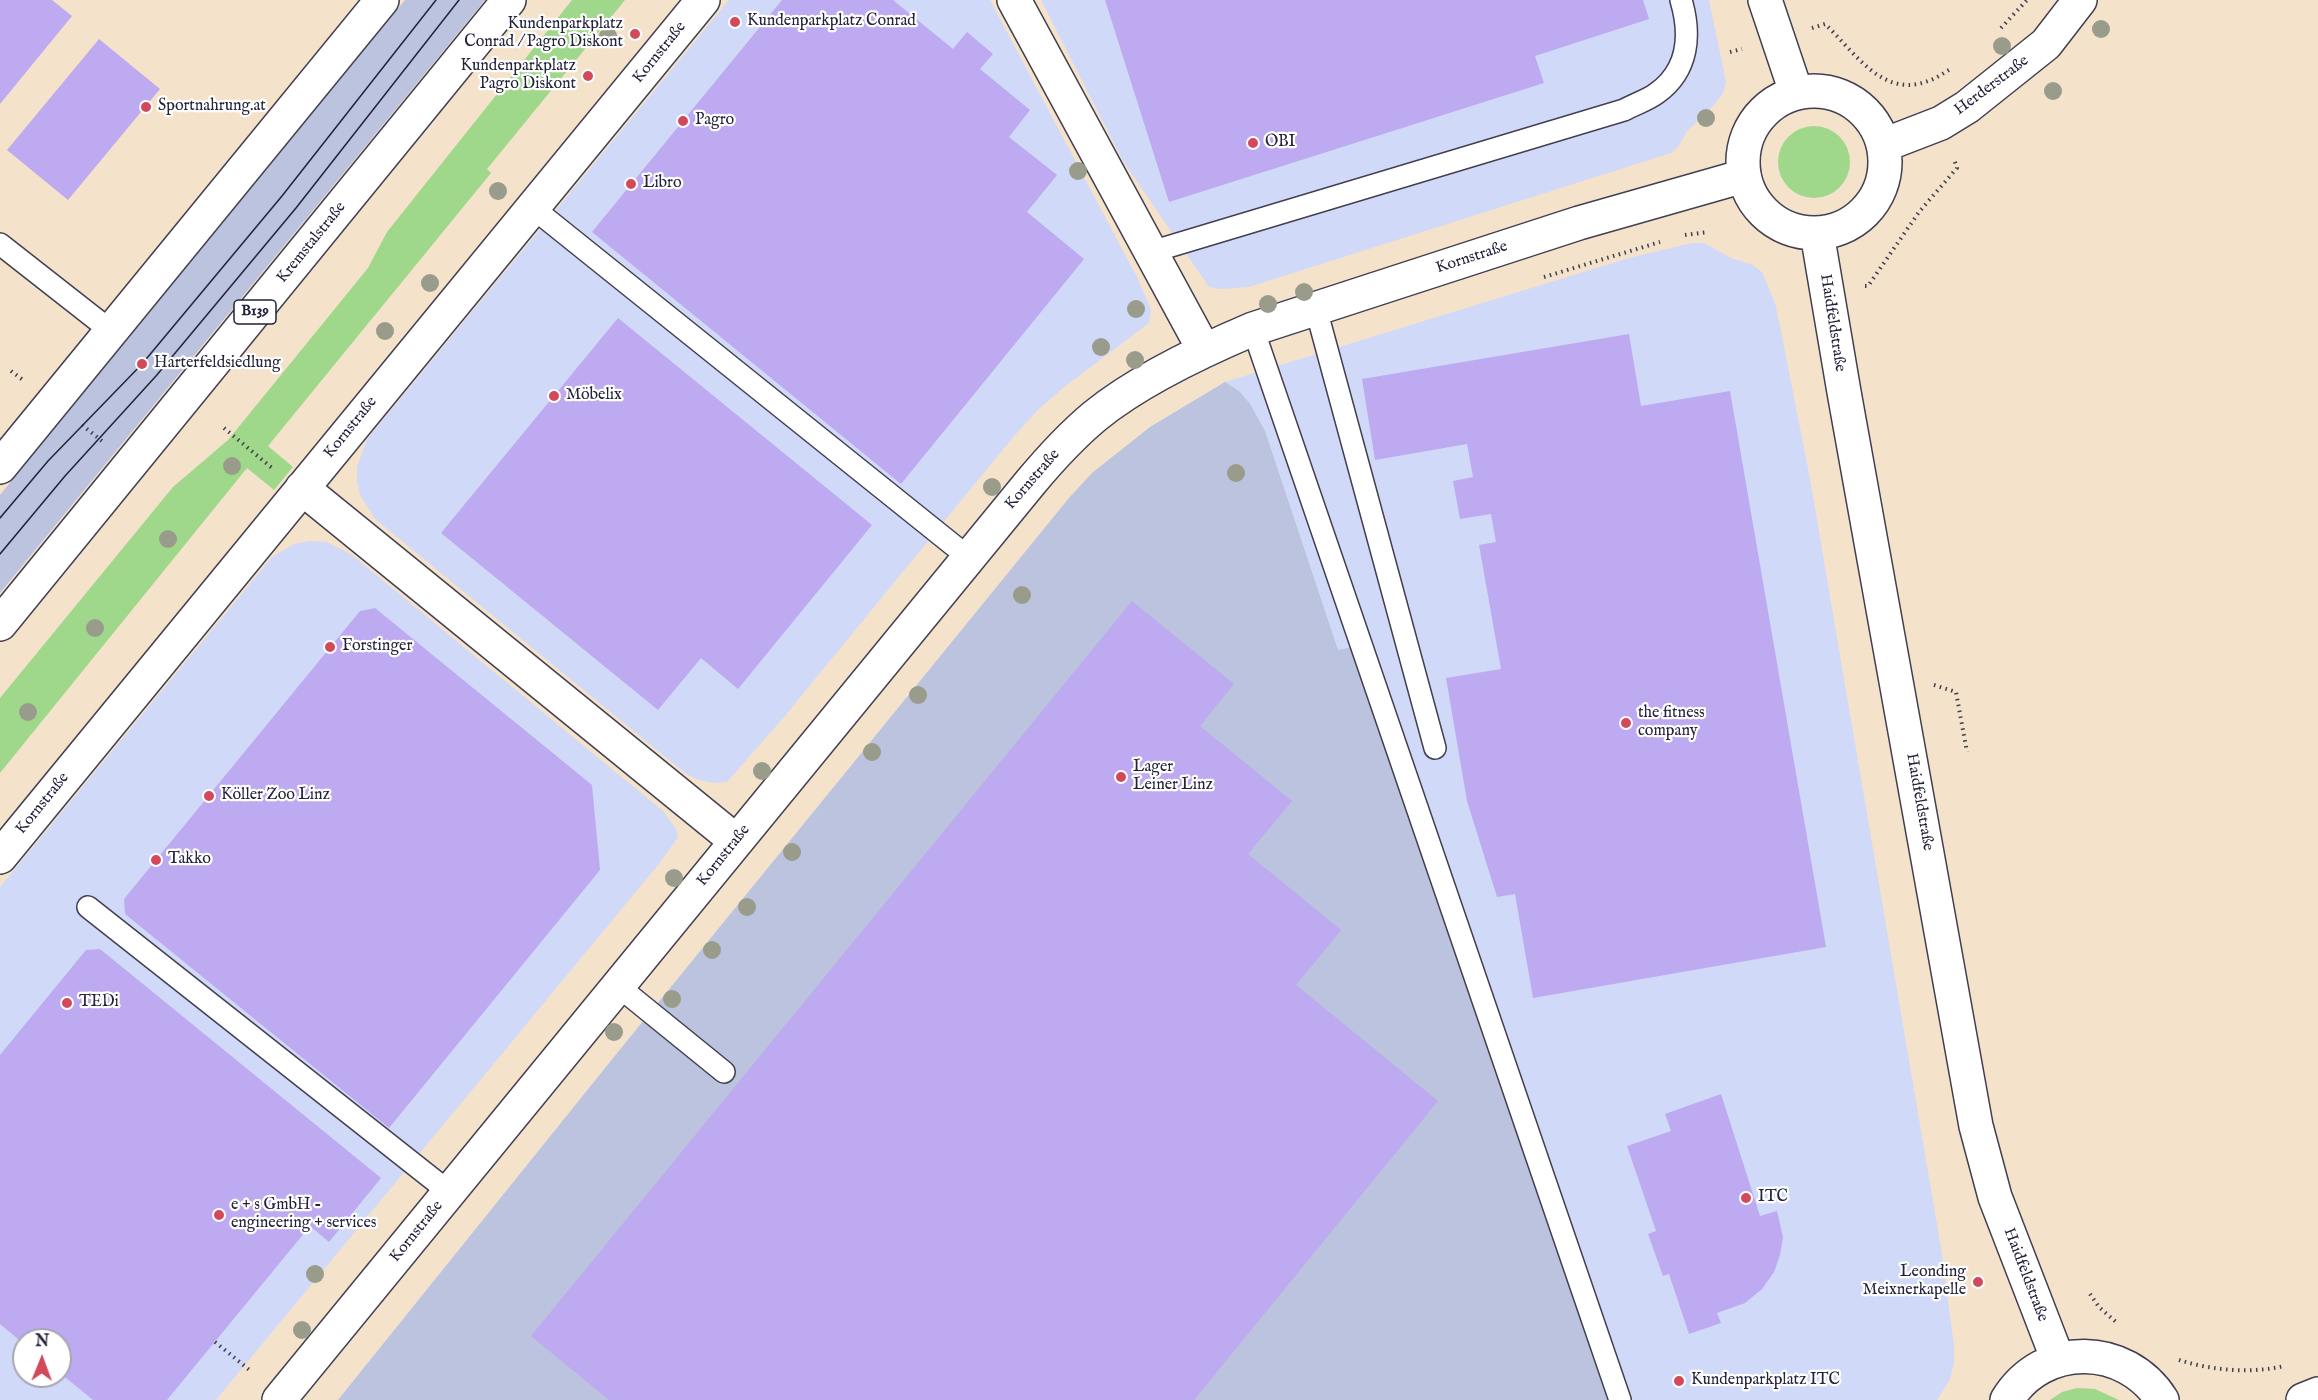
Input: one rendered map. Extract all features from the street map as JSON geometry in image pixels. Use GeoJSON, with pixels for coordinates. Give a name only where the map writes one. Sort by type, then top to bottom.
{"type":"FeatureCollection","features":[{"type":"Feature","properties":{"kind":"street"},"geometry":{"type":"LineString","coordinates":[[0,467],[382,0]]}},
{"type":"Feature","properties":{"kind":"street","name":"Kremstalstraße"},"geometry":{"type":"LineString","coordinates":[[0,624],[509,0]]}},
{"type":"Feature","properties":{"kind":"street","name":"Kornstraße"},"geometry":{"type":"LineString","coordinates":[[0,857],[703,0]]}},
{"type":"Feature","properties":{"kind":"street"},"geometry":{"type":"LineString","coordinates":[[1014,0],[1204,350]]}},
{"type":"Feature","properties":{"kind":"street"},"geometry":{"type":"LineString","coordinates":[[1765,0],[1796,92]]}},
{"type":"Feature","properties":{"kind":"street","name":"Herderstraße"},"geometry":{"type":"LineString","coordinates":[[1884,145],[1941,123],[1967,107],[2046,44],[2080,0]]}},
{"type":"Feature","properties":{"kind":"street"},"geometry":{"type":"LineString","coordinates":[[1822,90],[1848,98],[1873,119],[1884,145],[1886,169],[1878,195],[1866,212],[1842,228],[1817,233],[1788,228],[1769,218],[1752,198],[1744,176],[1743,154],[1753,125],[1771,104],[1796,92],[1822,90]]}},
{"type":"Feature","properties":{"kind":"street","name":"Kornstraße"},"geometry":{"type":"LineString","coordinates":[[279,1400],[968,557],[1062,446],[1096,415],[1134,390],[1204,350],[1253,329],[1579,223],[1744,176]]}},
{"type":"Feature","properties":{"kind":"street","name":"Haidfeldstraße"},"geometry":{"type":"LineString","coordinates":[[1817,233],[1976,1126],[1995,1197],[2058,1360]]}},
{"type":"Feature","properties":{"kind":"street"},"geometry":{"type":"LineString","coordinates":[[301,490],[736,841]]}},
{"type":"Feature","properties":{"kind":"street"},"geometry":{"type":"LineString","coordinates":[[2007,1400],[2014,1389],[2035,1370],[2058,1360],[2083,1356],[2111,1360],[2134,1371],[2154,1387],[2162,1400]]}},
{"type":"Feature","properties":{"kind":"street"},"geometry":{"type":"LineString","coordinates":[[2303,1400],[2318,1394]]}},
{"type":"Feature","properties":{"kind":"lane"},"geometry":{"type":"LineString","coordinates":[[1151,252],[1624,110],[1658,92],[1678,70],[1688,43],[1681,0]]}},
{"type":"Feature","properties":{"kind":"lane"},"geometry":{"type":"LineString","coordinates":[[533,208],[968,557]]}},
{"type":"Feature","properties":{"kind":"lane"},"geometry":{"type":"LineString","coordinates":[[0,244],[111,331]]}},
{"type":"Feature","properties":{"kind":"lane"},"geometry":{"type":"LineString","coordinates":[[1316,309],[1436,748]]}},
{"type":"Feature","properties":{"kind":"lane"},"geometry":{"type":"LineString","coordinates":[[1253,329],[1620,1400]]}},
{"type":"Feature","properties":{"kind":"lane"},"geometry":{"type":"LineString","coordinates":[[88,907],[448,1192]]}},
{"type":"Feature","properties":{"kind":"lane"},"geometry":{"type":"LineString","coordinates":[[618,986],[724,1072]]}},
{"type":"Feature","properties":{"kind":"path"},"geometry":{"type":"LineString","coordinates":[[2000,30],[2027,0]]}},
{"type":"Feature","properties":{"kind":"path"},"geometry":{"type":"LineString","coordinates":[[1825,24],[1844,42],[1860,63],[1883,80],[1906,84],[1927,82],[1952,68]]}},
{"type":"Feature","properties":{"kind":"path"},"geometry":{"type":"LineString","coordinates":[[1827,293],[1868,286],[1919,212],[1957,168],[1927,82]]}},
{"type":"Feature","properties":{"kind":"path"},"geometry":{"type":"LineString","coordinates":[[1675,238],[1708,232]]}},
{"type":"Feature","properties":{"kind":"path"},"geometry":{"type":"LineString","coordinates":[[1538,279],[1663,241]]}},
{"type":"Feature","properties":{"kind":"path"},"geometry":{"type":"LineString","coordinates":[[11,371],[132,464]]}},
{"type":"Feature","properties":{"kind":"path"},"geometry":{"type":"LineString","coordinates":[[224,428],[301,490]]}},
{"type":"Feature","properties":{"kind":"path"},"geometry":{"type":"LineString","coordinates":[[1896,673],[1956,692],[1967,752]]}},
{"type":"Feature","properties":{"kind":"path"},"geometry":{"type":"LineString","coordinates":[[2090,1294],[2099,1307],[2123,1328]]}},
{"type":"Feature","properties":{"kind":"path"},"geometry":{"type":"LineString","coordinates":[[215,1342],[252,1372]]}},
{"type":"Feature","properties":{"kind":"path"},"geometry":{"type":"LineString","coordinates":[[2176,1359],[2192,1364],[2245,1370],[2290,1364]]}},
{"type":"Feature","properties":{"kind":"shaded area"},"geometry":{"type":"Polygon","coordinates":[[[405,0],[485,0],[0,593],[0,495],[405,0]]]}},
{"type":"Feature","properties":{"kind":"shaded area"},"geometry":{"type":"Polygon","coordinates":[[[729,0],[990,0],[1138,279],[1151,309],[1149,323],[1063,388],[1014,436],[784,717],[727,782],[713,783],[686,774],[375,519],[360,495],[357,467],[367,439],[729,0]]]}},
{"type":"Feature","properties":{"kind":"shaded area"},"geometry":{"type":"Polygon","coordinates":[[[1041,0],[1709,0],[1726,82],[1723,93],[1715,104],[1687,131],[1678,147],[1671,153],[1249,287],[1219,289],[1209,287],[1123,161],[1041,0]]]}},
{"type":"Feature","properties":{"kind":"shaded area"},"geometry":{"type":"Polygon","coordinates":[[[1692,243],[1704,243],[1731,258],[1753,265],[1762,272],[1775,303],[1781,331],[1810,479],[1941,1248],[1954,1346],[1954,1363],[1950,1379],[1937,1400],[338,1400],[1069,498],[1092,474],[1150,427],[1225,382],[1629,258],[1692,243]]]}},
{"type":"Feature","properties":{"kind":"shaded area","name":"Lager Leiner Linz"},"geometry":{"type":"Polygon","coordinates":[[[1225,382],[1239,391],[1250,404],[1265,431],[1338,650],[1357,646],[1607,1400],[338,1400],[1069,498],[1092,473],[1150,427],[1225,382]]]}},
{"type":"Feature","properties":{"kind":"shaded area"},"geometry":{"type":"Polygon","coordinates":[[[310,541],[327,542],[352,555],[663,811],[676,829],[678,837],[662,860],[216,1400],[0,1400],[0,887],[272,557],[294,544],[310,541]]]}},
{"type":"Feature","properties":{"kind":"green space"},"geometry":{"type":"Polygon","coordinates":[[[572,0],[625,0],[487,169],[491,173],[268,446],[293,467],[274,490],[247,468],[0,773],[0,698],[173,487],[228,440],[368,268],[387,232],[572,0]]]}},
{"type":"Feature","properties":{"kind":"green space"},"geometry":{"type":"Polygon","coordinates":[[[1821,126],[1840,136],[1848,148],[1850,162],[1848,176],[1840,188],[1828,196],[1807,198],[1788,188],[1780,176],[1778,155],[1788,136],[1800,128],[1821,126]]]}},
{"type":"Feature","properties":{"kind":"green space"},"geometry":{"type":"Polygon","coordinates":[[[2077,1388],[2095,1389],[2119,1400],[2050,1400],[2062,1392],[2077,1388]]]}},
{"type":"Feature","properties":{"kind":"building"},"geometry":{"type":"Polygon","coordinates":[[[0,0],[52,0],[72,16],[0,104],[0,0]]]}},
{"type":"Feature","properties":{"kind":"building"},"geometry":{"type":"Polygon","coordinates":[[[782,0],[893,0],[953,49],[967,32],[993,54],[980,69],[1030,110],[1009,137],[1057,175],[1027,212],[1084,259],[901,484],[592,232],[782,0]]]}},
{"type":"Feature","properties":{"kind":"building","name":"OBI"},"geometry":{"type":"Polygon","coordinates":[[[1105,0],[1643,0],[1649,19],[1535,56],[1544,83],[1169,202],[1105,0]]]}},
{"type":"Feature","properties":{"kind":"building"},"geometry":{"type":"Polygon","coordinates":[[[99,39],[160,89],[68,200],[7,150],[99,39]]]}},
{"type":"Feature","properties":{"kind":"building"},"geometry":{"type":"Polygon","coordinates":[[[618,318],[872,525],[738,689],[701,658],[658,710],[441,533],[618,318]]]}},
{"type":"Feature","properties":{"kind":"building"},"geometry":{"type":"Polygon","coordinates":[[[1629,334],[1641,406],[1730,391],[1826,947],[1533,998],[1515,894],[1497,897],[1467,801],[1446,678],[1501,669],[1479,545],[1496,542],[1491,514],[1460,519],[1453,481],[1473,477],[1467,444],[1375,460],[1362,379],[1629,334]]]}},
{"type":"Feature","properties":{"kind":"building"},"geometry":{"type":"Polygon","coordinates":[[[1132,601],[1234,684],[1200,726],[1292,801],[1248,854],[1341,930],[1296,985],[1438,1101],[1194,1400],[609,1400],[531,1336],[1132,601]]]}},
{"type":"Feature","properties":{"kind":"building"},"geometry":{"type":"Polygon","coordinates":[[[375,608],[592,785],[600,870],[389,1128],[125,914],[124,899],[360,611],[375,608]]]}},
{"type":"Feature","properties":{"kind":"building"},"geometry":{"type":"Polygon","coordinates":[[[100,949],[381,1178],[329,1242],[310,1226],[167,1400],[93,1400],[72,1383],[72,1328],[12,1328],[12,1334],[0,1324],[0,1055],[86,950],[100,949]]]}},
{"type":"Feature","properties":{"kind":"building"},"geometry":{"type":"Polygon","coordinates":[[[1721,1094],[1760,1216],[1777,1211],[1783,1237],[1774,1272],[1762,1289],[1745,1303],[1717,1313],[1721,1323],[1689,1334],[1669,1274],[1663,1276],[1648,1234],[1656,1231],[1627,1146],[1671,1131],[1665,1114],[1721,1094]]]}},
{"type":"Feature","properties":{"kind":"tram line"},"geometry":{"type":"LineString","coordinates":[[0,518],[48,461],[142,364],[282,196],[436,0]]}},
{"type":"Feature","properties":{"kind":"tram line"},"geometry":{"type":"LineString","coordinates":[[0,554],[65,476],[156,376],[296,208],[459,0]]}},
{"type":"Feature","properties":{"kind":"place","name":"Kundenparkplatz Conrad"},"geometry":{"type":"Point","coordinates":[735,22]}},
{"type":"Feature","properties":{"kind":"place","name":"Kundenparkplatz Conrad / Pagro Diskont"},"geometry":{"type":"Point","coordinates":[635,34]}},
{"type":"Feature","properties":{"kind":"place","name":"Kundenparkplatz Pagro Diskont"},"geometry":{"type":"Point","coordinates":[588,76]}},
{"type":"Feature","properties":{"kind":"place","name":"Sportnahrung.at"},"geometry":{"type":"Point","coordinates":[146,107]}},
{"type":"Feature","properties":{"kind":"place","name":"Pagro"},"geometry":{"type":"Point","coordinates":[683,121]}},
{"type":"Feature","properties":{"kind":"place","name":"OBI"},"geometry":{"type":"Point","coordinates":[1253,143]}},
{"type":"Feature","properties":{"kind":"place","name":"Libro"},"geometry":{"type":"Point","coordinates":[631,184]}},
{"type":"Feature","properties":{"kind":"place","name":"Harterfeldsiedlung"},"geometry":{"type":"Point","coordinates":[142,364]}},
{"type":"Feature","properties":{"kind":"place","name":"Möbelix"},"geometry":{"type":"Point","coordinates":[554,396]}},
{"type":"Feature","properties":{"kind":"place","name":"Forstinger"},"geometry":{"type":"Point","coordinates":[330,647]}},
{"type":"Feature","properties":{"kind":"place","name":"the fitness company"},"geometry":{"type":"Point","coordinates":[1626,723]}},
{"type":"Feature","properties":{"kind":"place","name":"Lager Leiner Linz"},"geometry":{"type":"Point","coordinates":[1121,777]}},
{"type":"Feature","properties":{"kind":"place","name":"Köller Zoo Linz"},"geometry":{"type":"Point","coordinates":[209,796]}},
{"type":"Feature","properties":{"kind":"place","name":"Takko"},"geometry":{"type":"Point","coordinates":[156,860]}},
{"type":"Feature","properties":{"kind":"place","name":"TEDi"},"geometry":{"type":"Point","coordinates":[67,1003]}},
{"type":"Feature","properties":{"kind":"place","name":"ITC"},"geometry":{"type":"Point","coordinates":[1746,1198]}},
{"type":"Feature","properties":{"kind":"place","name":"e + s GmbH - engineering + services"},"geometry":{"type":"Point","coordinates":[219,1215]}},
{"type":"Feature","properties":{"kind":"place","name":"Leonding Meixnerkapelle"},"geometry":{"type":"Point","coordinates":[1978,1282]}},
{"type":"Feature","properties":{"kind":"place","name":"Kundenparkplatz ITC"},"geometry":{"type":"Point","coordinates":[1679,1381]}}]}
